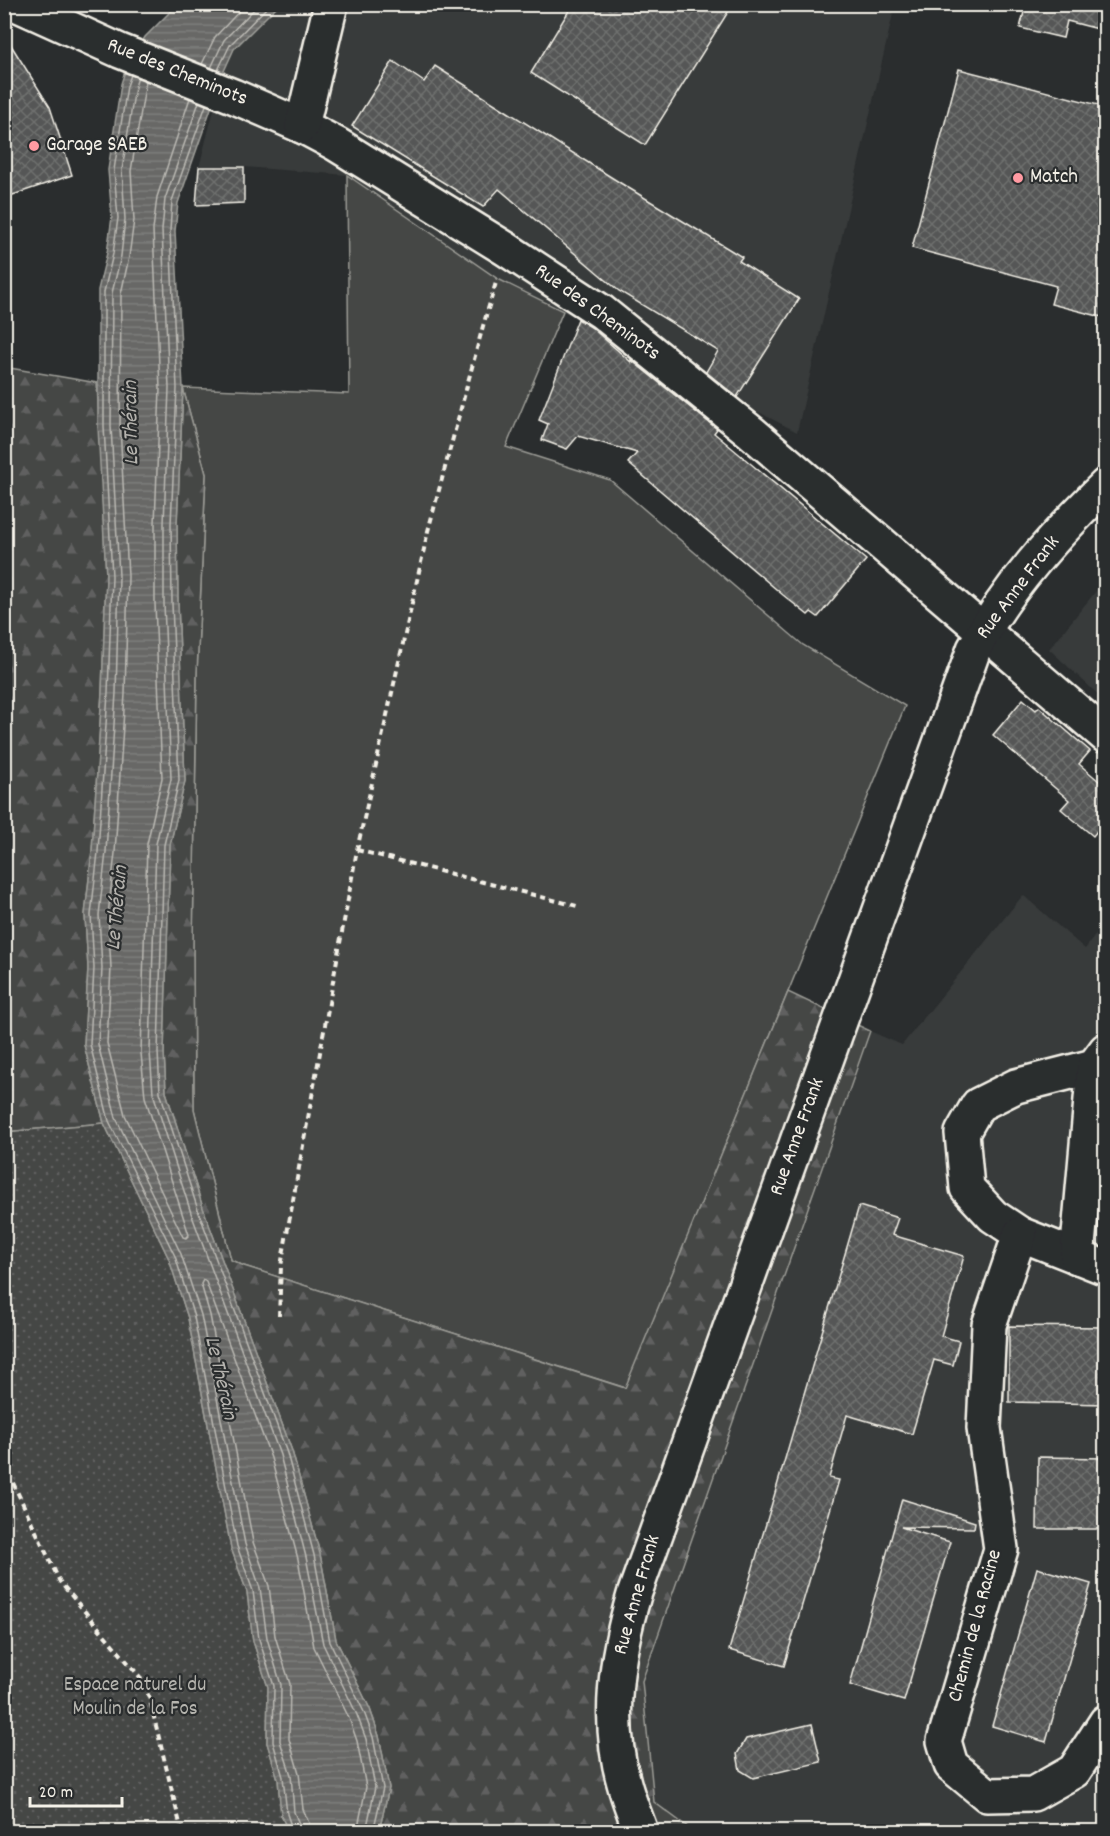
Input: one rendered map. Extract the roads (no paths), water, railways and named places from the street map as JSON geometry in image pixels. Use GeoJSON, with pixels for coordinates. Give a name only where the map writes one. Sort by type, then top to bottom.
{"type":"FeatureCollection","features":[{"type":"Feature","properties":{"kind":"street","name":"Rue des Cheminots"},"geometry":{"type":"LineString","coordinates":[[16,4],[120,51],[303,126],[507,249],[602,312],[751,432],[1106,736]]}},
{"type":"Feature","properties":{"kind":"street"},"geometry":{"type":"LineString","coordinates":[[303,126],[331,4]]}},
{"type":"Feature","properties":{"kind":"street","name":"Rue Anne Frank"},"geometry":{"type":"LineString","coordinates":[[641,1832],[624,1783],[615,1735],[615,1686],[627,1618],[647,1558],[974,649],[984,631],[1043,551],[1106,485]]}},
{"type":"Feature","properties":{"kind":"street"},"geometry":{"type":"LineString","coordinates":[[1100,1058],[1091,1262],[1020,1234],[993,1216],[968,1188],[962,1133],[978,1105],[1016,1086],[1100,1058]]}},
{"type":"Feature","properties":{"kind":"street","name":"Chemin de la Racine"},"geometry":{"type":"LineString","coordinates":[[1020,1234],[989,1325],[984,1428],[1001,1549],[944,1741],[951,1765],[987,1795],[1034,1794],[1074,1771],[1106,1722]]}},
{"type":"Feature","properties":{"kind":"water","name":"Le Thérain"},"geometry":{"type":"Polygon","coordinates":[[[177,5],[278,5],[234,49],[224,71],[178,203],[175,231],[183,388],[177,524],[185,781],[170,845],[164,1052],[166,1092],[203,1208],[292,1451],[320,1554],[336,1640],[370,1709],[379,1736],[389,1788],[379,1831],[288,1831],[281,1815],[278,1779],[267,1743],[268,1687],[253,1641],[247,1592],[231,1548],[188,1318],[169,1259],[104,1123],[84,1045],[88,968],[85,915],[92,851],[102,692],[106,576],[98,427],[98,290],[107,253],[112,217],[108,170],[125,71],[145,37],[177,5]]]}},
{"type":"Feature","properties":{"kind":"place","name":"Garage SAEB"},"geometry":{"type":"Point","coordinates":[34,146]}},
{"type":"Feature","properties":{"kind":"place","name":"Match"},"geometry":{"type":"Point","coordinates":[1018,178]}},
{"type":"Feature","properties":{"kind":"park label","name":"Espace naturel du Moulin de la Fos"},"geometry":{"type":"Point","coordinates":[135,1698]}}]}
